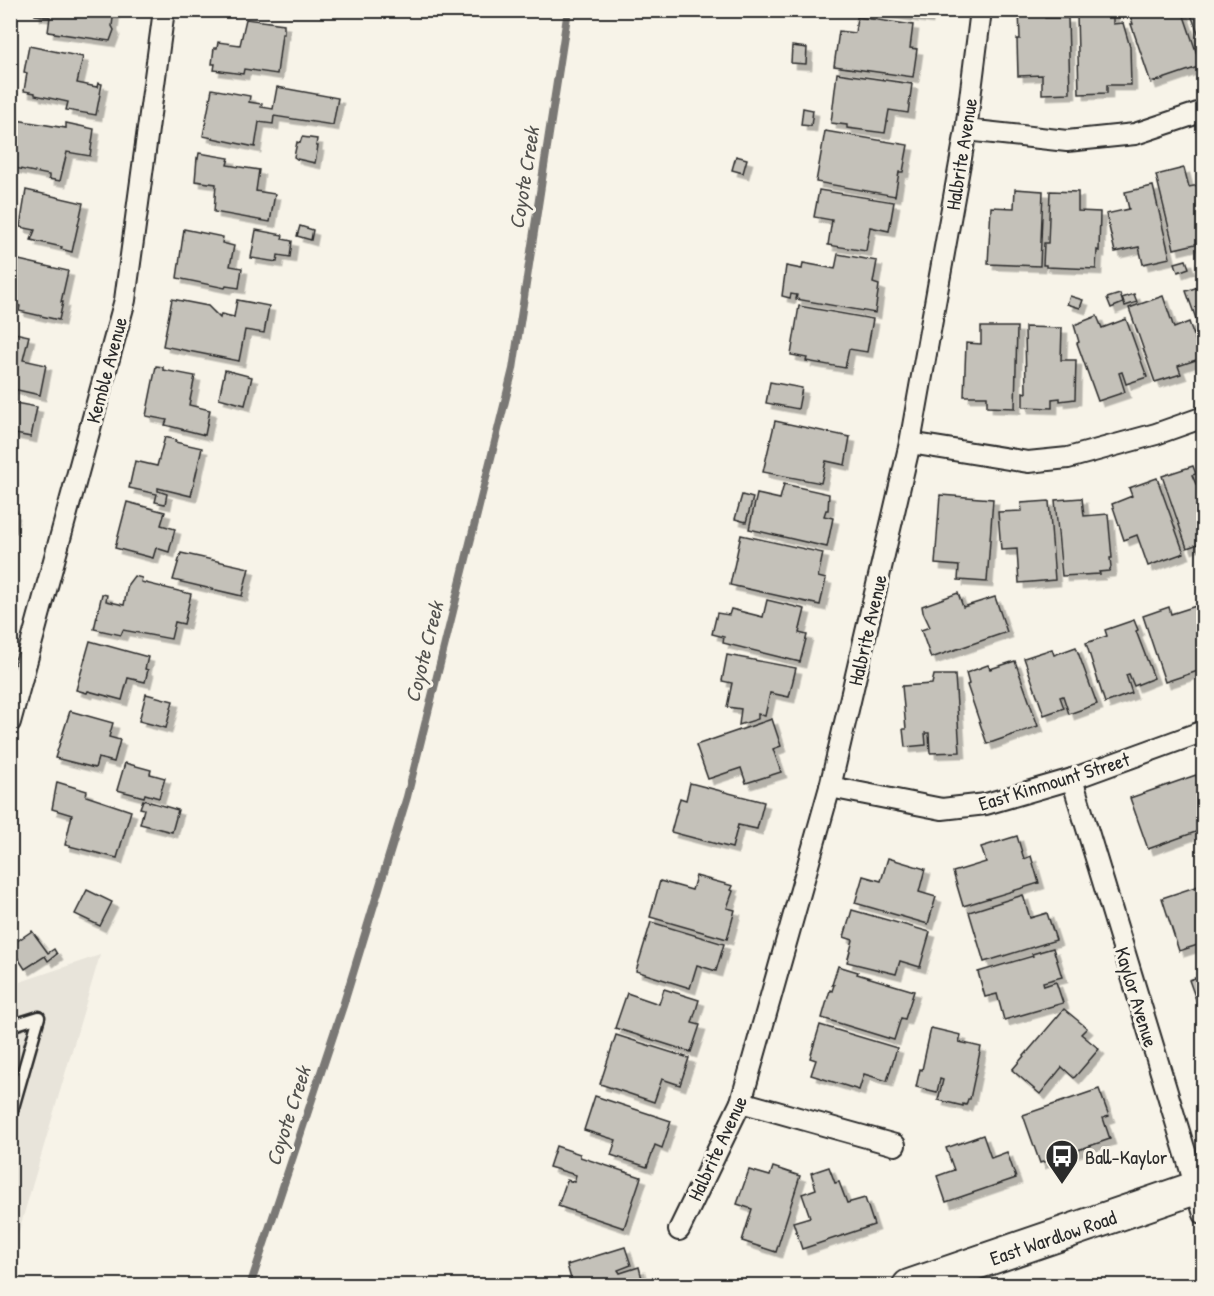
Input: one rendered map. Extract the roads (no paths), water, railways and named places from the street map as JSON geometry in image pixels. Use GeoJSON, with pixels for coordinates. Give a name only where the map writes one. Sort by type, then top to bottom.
{"type":"FeatureCollection","features":[{"type":"Feature","properties":{"kind":"main road","name":"East Wardlow Road"},"geometry":{"type":"LineString","coordinates":[[909,1286],[1200,1196]]}},
{"type":"Feature","properties":{"kind":"street","name":"Kemble Avenue"},"geometry":{"type":"LineString","coordinates":[[10,722],[125,300],[164,10]]}},
{"type":"Feature","properties":{"kind":"street","name":"Halbrite Avenue"},"geometry":{"type":"LineString","coordinates":[[679,1230],[741,1102],[830,787],[910,442],[966,130],[981,10]]}},
{"type":"Feature","properties":{"kind":"street"},"geometry":{"type":"LineString","coordinates":[[966,130],[1066,141],[1136,134],[1203,111]]}},
{"type":"Feature","properties":{"kind":"street"},"geometry":{"type":"LineString","coordinates":[[910,442],[1028,462],[1068,458],[1156,434],[1203,417]]}},
{"type":"Feature","properties":{"kind":"street","name":"East Kinmount Street"},"geometry":{"type":"LineString","coordinates":[[830,787],[942,809],[986,804],[1072,779],[1203,731]]}},
{"type":"Feature","properties":{"kind":"street","name":"Kaylor Avenue"},"geometry":{"type":"LineString","coordinates":[[1072,779],[1200,1196]]}},
{"type":"Feature","properties":{"kind":"street"},"geometry":{"type":"LineString","coordinates":[[741,1102],[895,1145]]}},
{"type":"Feature","properties":{"kind":"lane"},"geometry":{"type":"LineString","coordinates":[[10,1026],[39,1017],[10,1118]]}},
{"type":"Feature","properties":{"kind":"waterway","name":"Coyote Creek"},"geometry":{"type":"LineString","coordinates":[[250,1286],[343,1006],[407,797],[513,369],[568,10]]}},
{"type":"Feature","properties":{"kind":"place","name":"Ball-Kaylor"},"geometry":{"type":"Point","coordinates":[1062,1185]}}]}
